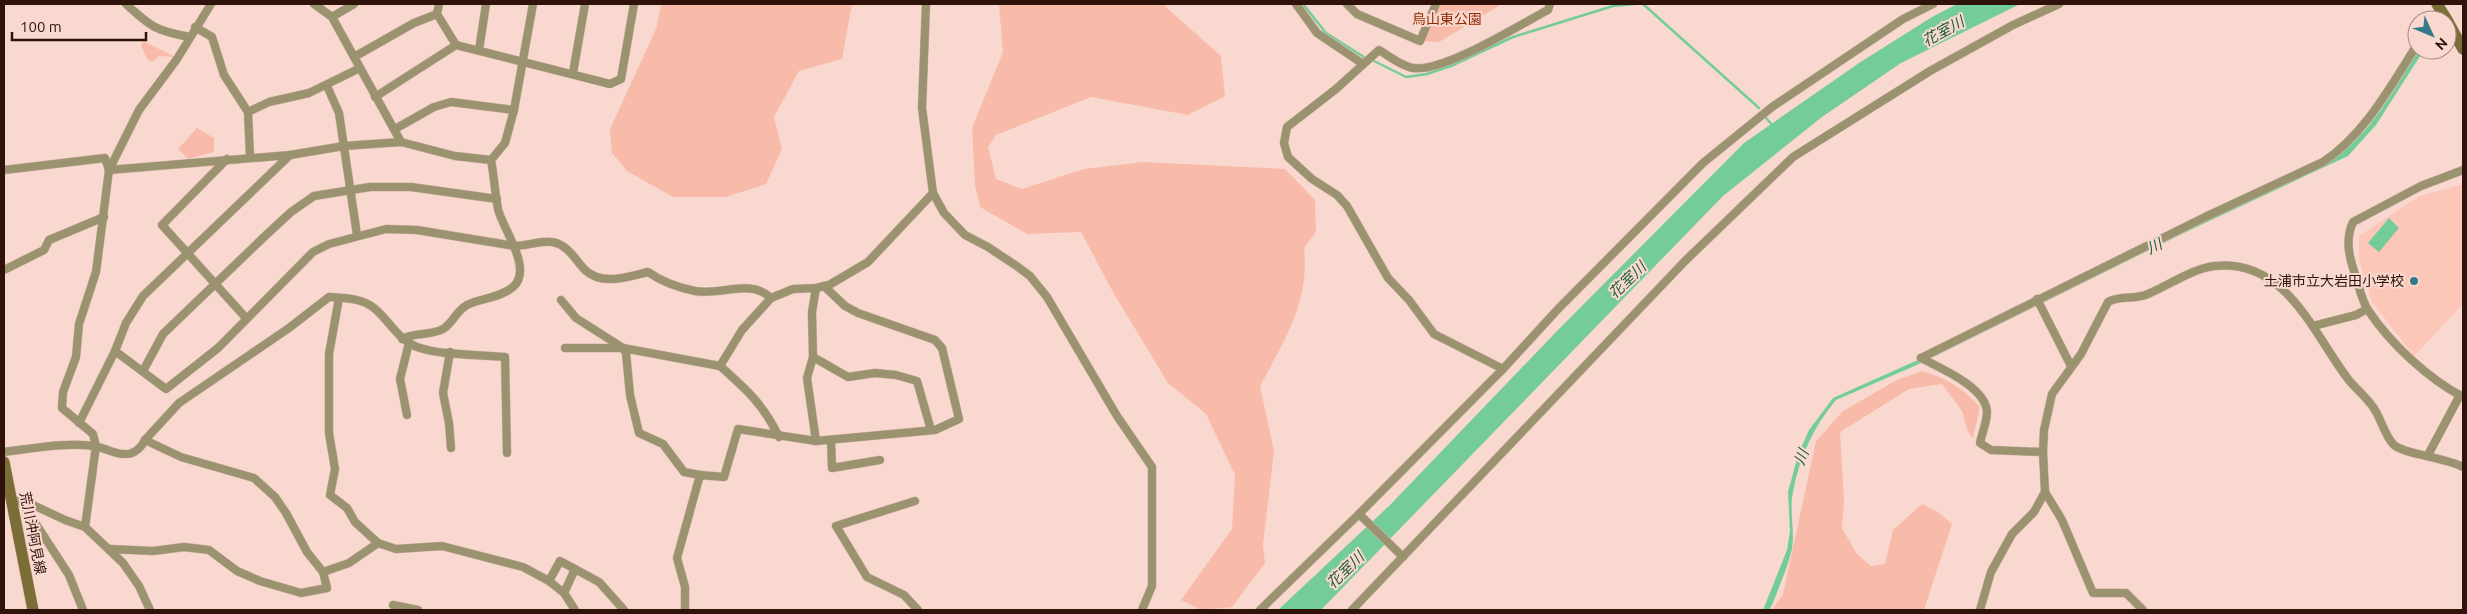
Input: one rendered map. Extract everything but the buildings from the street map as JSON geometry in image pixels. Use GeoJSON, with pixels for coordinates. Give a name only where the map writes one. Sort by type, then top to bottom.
{"type":"FeatureCollection","features":[{"type":"Feature","properties":{"kind":"main road","name":"荒川沖阿見線"},"geometry":{"type":"LineString","coordinates":[[4,462],[33,610]]}},
{"type":"Feature","properties":{"kind":"street"},"geometry":{"type":"LineString","coordinates":[[126,4],[149,25],[158,30],[190,37]]}},
{"type":"Feature","properties":{"kind":"street"},"geometry":{"type":"LineString","coordinates":[[86,527],[96,446],[93,434],[62,408],[63,392],[76,357],[79,324],[96,272],[109,170],[139,110],[177,59],[195,27],[212,4]]}},
{"type":"Feature","properties":{"kind":"street"},"geometry":{"type":"LineString","coordinates":[[314,4],[332,18],[401,142]]}},
{"type":"Feature","properties":{"kind":"street"},"geometry":{"type":"LineString","coordinates":[[332,18],[354,4]]}},
{"type":"Feature","properties":{"kind":"street"},"geometry":{"type":"LineString","coordinates":[[439,4],[437,14],[456,45]]}},
{"type":"Feature","properties":{"kind":"street"},"geometry":{"type":"LineString","coordinates":[[479,50],[486,4]]}},
{"type":"Feature","properties":{"kind":"street"},"geometry":{"type":"LineString","coordinates":[[406,341],[448,326],[458,311],[514,285],[520,276],[515,246],[499,211],[491,160],[505,143],[514,110],[533,4]]}},
{"type":"Feature","properties":{"kind":"street"},"geometry":{"type":"LineString","coordinates":[[573,73],[585,4]]}},
{"type":"Feature","properties":{"kind":"street"},"geometry":{"type":"LineString","coordinates":[[375,97],[456,45],[573,73],[610,84],[621,79],[634,4]]}},
{"type":"Feature","properties":{"kind":"street"},"geometry":{"type":"LineString","coordinates":[[926,4],[922,108],[933,193],[944,214],[965,235],[988,247],[1030,276],[1047,297],[1117,416],[1152,467],[1152,586],[1142,610]]}},
{"type":"Feature","properties":{"kind":"street"},"geometry":{"type":"LineString","coordinates":[[1296,4],[1317,33],[1363,64]]}},
{"type":"Feature","properties":{"kind":"street"},"geometry":{"type":"LineString","coordinates":[[1347,4],[1357,14],[1420,40],[1436,4]]}},
{"type":"Feature","properties":{"kind":"street"},"geometry":{"type":"LineString","coordinates":[[1504,369],[1434,334],[1388,278],[1347,206],[1337,195],[1312,179],[1288,157],[1284,143],[1287,126],[1336,89],[1379,50],[1404,65],[1415,68],[1454,60],[1548,10],[1550,4]]}},
{"type":"Feature","properties":{"kind":"street"},"geometry":{"type":"LineString","coordinates":[[1260,610],[1504,369],[1558,309],[1704,163],[1772,106],[1903,19],[1933,4]]}},
{"type":"Feature","properties":{"kind":"street"},"geometry":{"type":"LineString","coordinates":[[1352,610],[1684,260],[1793,157],[1930,71],[2013,25],[2059,4]]}},
{"type":"Feature","properties":{"kind":"street"},"geometry":{"type":"LineString","coordinates":[[354,57],[414,23],[437,14]]}},
{"type":"Feature","properties":{"kind":"street"},"geometry":{"type":"LineString","coordinates":[[195,27],[212,37],[224,75],[248,112],[250,158]]}},
{"type":"Feature","properties":{"kind":"street"},"geometry":{"type":"LineString","coordinates":[[2043,452],[2008,451],[1983,447],[1980,443],[1987,412],[1983,398],[1966,382],[1921,358],[2205,217],[2323,162],[2336,153],[2360,130],[2407,60]]}},
{"type":"Feature","properties":{"kind":"street"},"geometry":{"type":"LineString","coordinates":[[248,112],[269,102],[309,93],[327,86],[360,68]]}},
{"type":"Feature","properties":{"kind":"street"},"geometry":{"type":"LineString","coordinates":[[327,86],[339,113],[352,190],[357,236]]}},
{"type":"Feature","properties":{"kind":"street"},"geometry":{"type":"LineString","coordinates":[[395,130],[434,107],[451,102],[514,110]]}},
{"type":"Feature","properties":{"kind":"street"},"geometry":{"type":"LineString","coordinates":[[109,170],[290,155],[344,146],[401,142],[455,156],[491,160]]}},
{"type":"Feature","properties":{"kind":"street"},"geometry":{"type":"LineString","coordinates":[[79,423],[115,351],[126,322],[143,296],[290,155]]}},
{"type":"Feature","properties":{"kind":"street"},"geometry":{"type":"LineString","coordinates":[[4,170],[105,158],[109,170]]}},
{"type":"Feature","properties":{"kind":"street"},"geometry":{"type":"LineString","coordinates":[[227,159],[162,224],[246,318]]}},
{"type":"Feature","properties":{"kind":"street"},"geometry":{"type":"LineString","coordinates":[[2428,454],[2462,396],[2422,368],[2392,339],[2367,309],[2352,263],[2348,244],[2349,231],[2353,222],[2421,186],[2463,170]]}},
{"type":"Feature","properties":{"kind":"street"},"geometry":{"type":"LineString","coordinates":[[143,371],[164,334],[291,212],[314,196],[352,190],[411,187],[497,199]]}},
{"type":"Feature","properties":{"kind":"street"},"geometry":{"type":"LineString","coordinates":[[720,366],[742,330],[771,298],[793,289],[820,287],[868,262],[933,193]]}},
{"type":"Feature","properties":{"kind":"street"},"geometry":{"type":"LineString","coordinates":[[4,270],[44,250],[49,240],[104,217]]}},
{"type":"Feature","properties":{"kind":"street"},"geometry":{"type":"LineString","coordinates":[[115,351],[166,389],[218,348],[313,252],[329,244],[386,229],[417,230],[515,246],[524,246],[539,240],[564,246],[585,270],[597,279],[616,279],[648,272],[658,278],[696,291],[724,291],[747,287],[771,298]]}},
{"type":"Feature","properties":{"kind":"street"},"geometry":{"type":"LineString","coordinates":[[2143,610],[2126,593],[2093,593],[2062,520],[2045,492],[2044,430],[2052,394],[2081,354],[2108,302],[2113,299],[2145,296],[2212,266],[2230,265],[2258,274],[2274,282],[2290,295],[2348,379],[2373,406],[2392,444],[2401,451],[2428,454],[2454,462],[2463,467]]}},
{"type":"Feature","properties":{"kind":"street"},"geometry":{"type":"LineString","coordinates":[[816,441],[807,378],[813,357],[812,312],[820,287]]}},
{"type":"Feature","properties":{"kind":"street"},"geometry":{"type":"LineString","coordinates":[[561,300],[576,318],[622,348],[626,353],[630,395],[639,433],[663,444],[684,472],[724,476],[738,429],[779,437],[816,441],[930,430],[959,419],[942,348],[936,340],[858,313],[845,306],[820,287]]}},
{"type":"Feature","properties":{"kind":"street"},"geometry":{"type":"LineString","coordinates":[[4,452],[47,447],[96,446],[122,454],[131,453],[142,447],[145,440],[179,404],[289,328],[329,297],[354,299],[373,307],[406,341],[430,350],[505,357],[507,453]]}},
{"type":"Feature","properties":{"kind":"street"},"geometry":{"type":"LineString","coordinates":[[339,298],[330,354],[329,433],[335,469],[330,495],[347,508],[355,522],[378,543],[396,548],[442,546],[523,567],[550,581],[564,593],[575,610]]}},
{"type":"Feature","properties":{"kind":"street"},"geometry":{"type":"LineString","coordinates":[[2037,299],[2071,366]]}},
{"type":"Feature","properties":{"kind":"street"},"geometry":{"type":"LineString","coordinates":[[2313,326],[2356,315],[2367,309]]}},
{"type":"Feature","properties":{"kind":"street"},"geometry":{"type":"LineString","coordinates":[[406,341],[400,379],[406,415]]}},
{"type":"Feature","properties":{"kind":"street"},"geometry":{"type":"LineString","coordinates":[[565,348],[622,348],[720,366],[754,396],[770,418],[779,437]]}},
{"type":"Feature","properties":{"kind":"street"},"geometry":{"type":"LineString","coordinates":[[450,352],[443,393],[449,422],[451,448]]}},
{"type":"Feature","properties":{"kind":"street"},"geometry":{"type":"LineString","coordinates":[[813,357],[848,377],[875,373],[896,375],[917,381],[930,430]]}},
{"type":"Feature","properties":{"kind":"street"},"geometry":{"type":"LineString","coordinates":[[110,549],[153,552],[184,547],[209,550],[237,571],[260,581],[302,592],[327,588],[323,572],[307,552],[286,512],[275,497],[254,478],[239,476],[181,457],[145,440]]}},
{"type":"Feature","properties":{"kind":"street"},"geometry":{"type":"LineString","coordinates":[[831,440],[832,468],[880,460]]}},
{"type":"Feature","properties":{"kind":"street"},"geometry":{"type":"LineString","coordinates":[[685,610],[686,587],[676,558],[700,475]]}},
{"type":"Feature","properties":{"kind":"street"},"geometry":{"type":"LineString","coordinates":[[1980,610],[1991,572],[2012,534],[2034,512],[2045,492]]}},
{"type":"Feature","properties":{"kind":"street"},"geometry":{"type":"LineString","coordinates":[[11,500],[23,504],[31,504],[64,520],[86,527],[110,549],[139,586],[150,610]]}},
{"type":"Feature","properties":{"kind":"street"},"geometry":{"type":"LineString","coordinates":[[915,501],[836,526],[867,577],[904,595],[918,610]]}},
{"type":"Feature","properties":{"kind":"street"},"geometry":{"type":"LineString","coordinates":[[23,504],[69,575],[83,610]]}},
{"type":"Feature","properties":{"kind":"street"},"geometry":{"type":"LineString","coordinates":[[1359,514],[1403,557]]}},
{"type":"Feature","properties":{"kind":"street"},"geometry":{"type":"LineString","coordinates":[[323,572],[349,563],[378,543]]}},
{"type":"Feature","properties":{"kind":"street"},"geometry":{"type":"LineString","coordinates":[[550,581],[560,561],[599,582],[624,610]]}},
{"type":"Feature","properties":{"kind":"street"},"geometry":{"type":"LineString","coordinates":[[564,593],[575,569]]}},
{"type":"Feature","properties":{"kind":"street"},"geometry":{"type":"LineString","coordinates":[[393,605],[418,610]]}},
{"type":"Feature","properties":{"kind":"shaded area","name":"土浦市立大岩田小学校"},"geometry":{"type":"Polygon","coordinates":[[[2463,184],[2463,304],[2414,356],[2372,302],[2359,259],[2359,236],[2419,196],[2463,184]]]}},
{"type":"Feature","properties":{"kind":"green space"},"geometry":{"type":"Polygon","coordinates":[[[661,4],[852,4],[842,59],[799,71],[774,117],[782,149],[766,184],[726,197],[673,197],[627,171],[612,153],[610,129],[656,29],[661,4]]]}},
{"type":"Feature","properties":{"kind":"green space"},"geometry":{"type":"Polygon","coordinates":[[[999,4],[1165,4],[1167,8],[1221,56],[1225,96],[1188,115],[1091,97],[996,135],[988,147],[996,179],[1022,189],[1084,169],[1143,162],[1285,169],[1315,200],[1316,232],[1304,248],[1305,268],[1299,304],[1286,337],[1260,386],[1274,451],[1263,545],[1265,563],[1232,607],[1201,610],[1181,600],[1232,529],[1235,475],[1206,414],[1168,383],[1114,294],[1081,232],[1027,234],[980,207],[975,185],[972,128],[1003,52],[999,4]]]}},
{"type":"Feature","properties":{"kind":"green space","name":"烏山東公園"},"geometry":{"type":"Polygon","coordinates":[[[1436,4],[1502,4],[1439,42],[1420,41],[1436,4]]]}},
{"type":"Feature","properties":{"kind":"green space"},"geometry":{"type":"Polygon","coordinates":[[[143,41],[175,57],[159,56],[152,62],[147,59],[141,46],[143,41]]]}},
{"type":"Feature","properties":{"kind":"green space"},"geometry":{"type":"Polygon","coordinates":[[[197,128],[214,138],[214,152],[188,159],[178,149],[197,128]]]}},
{"type":"Feature","properties":{"kind":"green space"},"geometry":{"type":"Polygon","coordinates":[[[1922,371],[1954,384],[1980,407],[1973,438],[1968,432],[1962,411],[1942,384],[1909,389],[1840,432],[1844,501],[1842,528],[1857,554],[1871,566],[1885,564],[1893,530],[1922,504],[1938,512],[1952,524],[1924,610],[1772,610],[1783,594],[1816,441],[1843,411],[1897,380],[1922,371]]]}},
{"type":"Feature","properties":{"kind":"water","name":"花室川"},"geometry":{"type":"Polygon","coordinates":[[[1957,4],[2020,4],[1901,63],[1822,117],[1723,196],[1321,610],[1278,610],[1390,505],[1557,331],[1744,143],[1859,63],[1932,17],[1957,4]]]}},
{"type":"Feature","properties":{"kind":"water","name":"川"},"geometry":{"type":"Polygon","coordinates":[[[2413,60],[2418,60],[2376,125],[2348,156],[2188,231],[1919,364],[1836,400],[1814,432],[1803,455],[1792,499],[1792,549],[1773,603],[1769,610],[1763,610],[1787,550],[1790,531],[1788,492],[1798,455],[1809,430],[1833,398],[1920,359],[2330,161],[2357,139],[2390,96],[2413,60]]]}},
{"type":"Feature","properties":{"kind":"water"},"geometry":{"type":"Polygon","coordinates":[[[2389,218],[2399,228],[2379,252],[2368,243],[2389,218]]]}},
{"type":"Feature","properties":{"kind":"waterway"},"geometry":{"type":"LineString","coordinates":[[1303,4],[1326,33],[1367,59]]}},
{"type":"Feature","properties":{"kind":"waterway"},"geometry":{"type":"LineString","coordinates":[[1372,60],[1406,77],[1427,74],[1451,66],[1513,37],[1613,6],[1634,4]]}},
{"type":"Feature","properties":{"kind":"waterway"},"geometry":{"type":"LineString","coordinates":[[1643,4],[1759,108]]}},
{"type":"Feature","properties":{"kind":"waterway"},"geometry":{"type":"LineString","coordinates":[[1766,118],[1773,126]]}},
{"type":"Feature","properties":{"kind":"place","name":"土浦市立大岩田小学校"},"geometry":{"type":"Point","coordinates":[2414,281]}}]}
